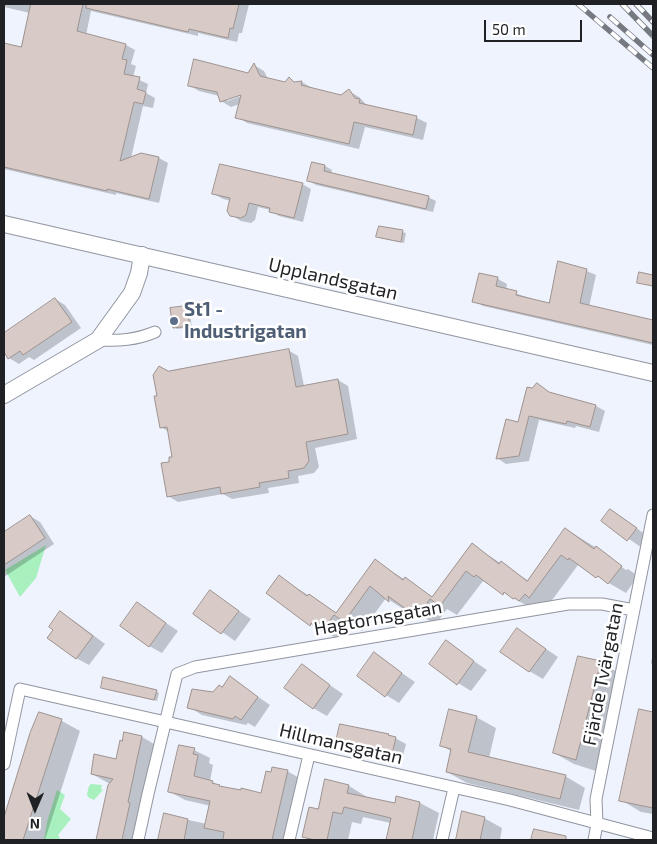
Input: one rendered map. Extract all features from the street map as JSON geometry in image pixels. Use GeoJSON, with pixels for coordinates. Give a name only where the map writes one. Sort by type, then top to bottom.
{"type":"FeatureCollection","features":[{"type":"Feature","properties":{"kind":"main road","name":"Upplandsgatan"},"geometry":{"type":"LineString","coordinates":[[4,224],[653,373]]}},
{"type":"Feature","properties":{"kind":"main road"},"geometry":{"type":"LineString","coordinates":[[4,395],[98,340],[132,293],[139,273],[142,255]]}},
{"type":"Feature","properties":{"kind":"street"},"geometry":{"type":"LineString","coordinates":[[98,340],[142,338],[155,332]]}},
{"type":"Feature","properties":{"kind":"street","name":"Fjärde Tvärgatan"},"geometry":{"type":"LineString","coordinates":[[594,840],[597,824],[596,799],[653,516]]}},
{"type":"Feature","properties":{"kind":"street","name":"Hagtornsgatan"},"geometry":{"type":"LineString","coordinates":[[166,723],[178,674],[195,667],[568,604],[602,604],[634,610]]}},
{"type":"Feature","properties":{"kind":"street","name":"Hillmansgatan"},"geometry":{"type":"LineString","coordinates":[[4,764],[20,689],[510,800],[653,838]]}},
{"type":"Feature","properties":{"kind":"street"},"geometry":{"type":"LineString","coordinates":[[138,840],[166,723]]}},
{"type":"Feature","properties":{"kind":"street"},"geometry":{"type":"LineString","coordinates":[[289,840],[309,755]]}},
{"type":"Feature","properties":{"kind":"street"},"geometry":{"type":"LineString","coordinates":[[442,840],[454,788]]}},
{"type":"Feature","properties":{"kind":"green space"},"geometry":{"type":"Polygon","coordinates":[[[46,545],[36,578],[20,597],[5,570],[46,545]]]}},
{"type":"Feature","properties":{"kind":"green space"},"geometry":{"type":"Polygon","coordinates":[[[91,784],[102,785],[101,789],[103,790],[94,800],[88,797],[87,794],[91,784]]]}},
{"type":"Feature","properties":{"kind":"green space"},"geometry":{"type":"Polygon","coordinates":[[[57,790],[65,795],[60,809],[71,819],[58,835],[61,840],[44,840],[47,822],[57,790]]]}},
{"type":"Feature","properties":{"kind":"building"},"geometry":{"type":"Polygon","coordinates":[[[31,4],[83,4],[77,31],[126,44],[122,59],[127,60],[124,74],[140,77],[137,89],[146,92],[143,104],[134,102],[120,161],[141,153],[159,157],[149,199],[4,167],[4,43],[21,47],[31,4]]]}},
{"type":"Feature","properties":{"kind":"building"},"geometry":{"type":"Polygon","coordinates":[[[87,4],[239,4],[233,29],[230,28],[228,38],[189,29],[188,32],[86,8],[87,4]]]}},
{"type":"Feature","properties":{"kind":"building"},"geometry":{"type":"Polygon","coordinates":[[[194,59],[248,73],[254,63],[260,76],[285,82],[289,77],[294,82],[302,81],[301,85],[341,95],[349,89],[355,98],[360,99],[359,103],[417,116],[413,135],[354,122],[349,144],[235,118],[241,95],[220,102],[217,92],[188,86],[194,59]]]}},
{"type":"Feature","properties":{"kind":"building"},"geometry":{"type":"Polygon","coordinates":[[[312,162],[325,165],[324,171],[429,196],[426,209],[307,181],[312,162]]]}},
{"type":"Feature","properties":{"kind":"building"},"geometry":{"type":"Polygon","coordinates":[[[220,164],[303,183],[294,218],[269,212],[270,208],[249,203],[246,215],[241,218],[230,216],[227,211],[230,198],[212,194],[220,164]]]}},
{"type":"Feature","properties":{"kind":"building"},"geometry":{"type":"Polygon","coordinates":[[[379,226],[403,230],[401,242],[376,237],[379,226]]]}},
{"type":"Feature","properties":{"kind":"building"},"geometry":{"type":"Polygon","coordinates":[[[558,261],[587,269],[580,303],[653,320],[653,343],[472,302],[479,273],[498,277],[496,286],[517,291],[516,295],[549,303],[558,261]]]}},
{"type":"Feature","properties":{"kind":"building"},"geometry":{"type":"Polygon","coordinates":[[[639,272],[653,275],[653,286],[637,283],[639,272]]]}},
{"type":"Feature","properties":{"kind":"building"},"geometry":{"type":"Polygon","coordinates":[[[55,298],[72,322],[23,355],[20,351],[8,359],[4,352],[4,333],[55,298]]]}},
{"type":"Feature","properties":{"kind":"building"},"geometry":{"type":"Polygon","coordinates":[[[186,306],[190,326],[173,328],[170,308],[186,306]]]}},
{"type":"Feature","properties":{"kind":"building"},"geometry":{"type":"Polygon","coordinates":[[[289,349],[296,387],[338,379],[348,434],[306,442],[309,461],[304,468],[288,471],[289,478],[259,483],[260,487],[221,494],[220,487],[167,497],[161,463],[169,462],[169,457],[172,457],[167,427],[160,428],[154,396],[157,396],[153,375],[159,366],[168,371],[289,349]]]}},
{"type":"Feature","properties":{"kind":"building"},"geometry":{"type":"Polygon","coordinates":[[[537,383],[549,392],[596,405],[590,427],[567,421],[566,424],[529,416],[519,456],[496,459],[506,419],[518,422],[527,387],[532,388],[537,383]]]}},
{"type":"Feature","properties":{"kind":"building"},"geometry":{"type":"Polygon","coordinates":[[[610,509],[637,528],[627,541],[601,521],[610,509]]]}},
{"type":"Feature","properties":{"kind":"building"},"geometry":{"type":"Polygon","coordinates":[[[30,515],[45,538],[4,565],[4,532],[30,515]]]}},
{"type":"Feature","properties":{"kind":"building"},"geometry":{"type":"Polygon","coordinates":[[[565,528],[594,549],[596,546],[622,566],[608,584],[598,576],[596,578],[569,558],[568,560],[561,555],[529,598],[525,594],[519,601],[504,592],[503,595],[476,575],[474,577],[466,571],[440,606],[430,599],[418,616],[388,596],[389,602],[370,586],[344,622],[334,615],[322,631],[311,623],[310,626],[266,593],[279,575],[307,596],[309,594],[336,613],[375,559],[403,580],[405,577],[432,597],[472,543],[499,564],[501,561],[527,581],[565,528]]]}},
{"type":"Feature","properties":{"kind":"building"},"geometry":{"type":"Polygon","coordinates":[[[210,590],[239,611],[221,634],[193,614],[210,590]]]}},
{"type":"Feature","properties":{"kind":"building"},"geometry":{"type":"Polygon","coordinates":[[[137,602],[166,623],[149,647],[120,626],[137,602]]]}},
{"type":"Feature","properties":{"kind":"building"},"geometry":{"type":"Polygon","coordinates":[[[60,611],[93,636],[76,659],[47,638],[53,630],[49,627],[60,611]]]}},
{"type":"Feature","properties":{"kind":"building"},"geometry":{"type":"Polygon","coordinates":[[[517,628],[546,649],[529,672],[500,652],[517,628]]]}},
{"type":"Feature","properties":{"kind":"building"},"geometry":{"type":"Polygon","coordinates":[[[446,640],[474,661],[457,685],[429,664],[446,640]]]}},
{"type":"Feature","properties":{"kind":"building"},"geometry":{"type":"Polygon","coordinates":[[[374,652],[402,673],[385,697],[357,676],[374,652]]]}},
{"type":"Feature","properties":{"kind":"building"},"geometry":{"type":"Polygon","coordinates":[[[578,656],[601,661],[576,760],[553,753],[578,656]]]}},
{"type":"Feature","properties":{"kind":"building"},"geometry":{"type":"Polygon","coordinates":[[[302,664],[330,685],[313,709],[284,688],[302,664]]]}},
{"type":"Feature","properties":{"kind":"building"},"geometry":{"type":"Polygon","coordinates":[[[230,676],[258,697],[241,720],[235,716],[233,719],[187,708],[192,689],[213,692],[219,685],[222,687],[230,676]]]}},
{"type":"Feature","properties":{"kind":"building"},"geometry":{"type":"Polygon","coordinates":[[[103,677],[157,690],[154,700],[101,688],[103,677]]]}},
{"type":"Feature","properties":{"kind":"building"},"geometry":{"type":"Polygon","coordinates":[[[449,709],[477,716],[468,752],[566,775],[560,799],[446,772],[451,749],[440,746],[449,709]]]}},
{"type":"Feature","properties":{"kind":"building"},"geometry":{"type":"Polygon","coordinates":[[[639,709],[653,712],[653,808],[619,801],[639,709]]]}},
{"type":"Feature","properties":{"kind":"building"},"geometry":{"type":"Polygon","coordinates":[[[39,712],[62,719],[23,840],[4,840],[4,817],[30,733],[39,712]]]}},
{"type":"Feature","properties":{"kind":"building"},"geometry":{"type":"Polygon","coordinates":[[[340,724],[396,737],[391,759],[335,746],[340,724]]]}},
{"type":"Feature","properties":{"kind":"building"},"geometry":{"type":"Polygon","coordinates":[[[124,732],[142,736],[122,840],[96,840],[108,785],[113,779],[91,774],[94,754],[116,759],[120,740],[122,741],[124,732]]]}},
{"type":"Feature","properties":{"kind":"building"},"geometry":{"type":"Polygon","coordinates":[[[179,745],[195,748],[193,754],[198,755],[194,776],[213,781],[212,783],[219,786],[241,790],[241,788],[261,793],[266,771],[271,772],[272,767],[288,770],[272,840],[223,840],[224,832],[204,828],[210,801],[168,792],[179,745]]]}},
{"type":"Feature","properties":{"kind":"building"},"geometry":{"type":"Polygon","coordinates":[[[325,779],[349,785],[347,793],[395,803],[396,796],[420,802],[412,840],[386,840],[391,818],[344,807],[342,814],[333,812],[327,840],[302,837],[309,807],[318,809],[325,779]]]}},
{"type":"Feature","properties":{"kind":"building"},"geometry":{"type":"Polygon","coordinates":[[[462,811],[485,817],[480,840],[456,840],[462,811]]]}},
{"type":"Feature","properties":{"kind":"building"},"geometry":{"type":"Polygon","coordinates":[[[164,813],[188,819],[184,840],[158,840],[164,813]]]}},
{"type":"Feature","properties":{"kind":"building"},"geometry":{"type":"Polygon","coordinates":[[[534,829],[566,836],[566,840],[531,840],[534,829]]]}},
{"type":"Feature","properties":{"kind":"railway"},"geometry":{"type":"LineString","coordinates":[[578,4],[653,68]]}},
{"type":"Feature","properties":{"kind":"railway"},"geometry":{"type":"LineString","coordinates":[[622,4],[653,36]]}},
{"type":"Feature","properties":{"kind":"railway"},"geometry":{"type":"LineString","coordinates":[[636,4],[653,22]]}},
{"type":"Feature","properties":{"kind":"railway"},"geometry":{"type":"LineString","coordinates":[[610,17],[653,55]]}},
{"type":"Feature","properties":{"kind":"place","name":"St1 - Industrigatan"},"geometry":{"type":"Point","coordinates":[174,321]}}]}
